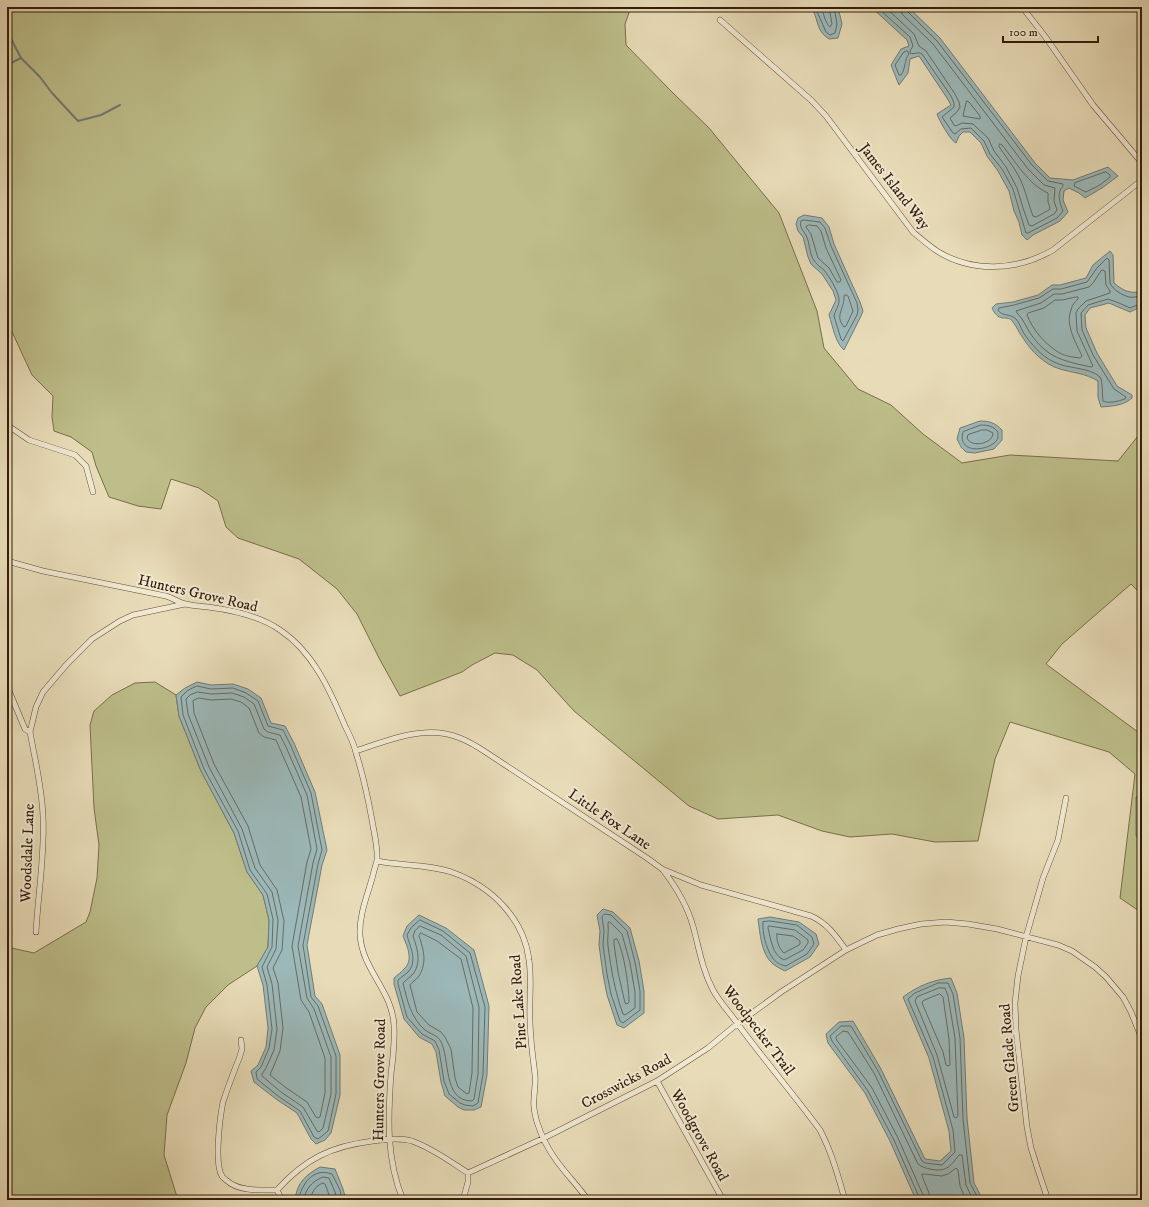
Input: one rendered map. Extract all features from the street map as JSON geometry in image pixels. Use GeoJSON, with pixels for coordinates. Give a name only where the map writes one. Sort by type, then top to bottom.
{"type":"FeatureCollection","features":[{"type":"Feature","properties":{"kind":"street"},"geometry":{"type":"LineString","coordinates":[[1022,7],[1044,35],[1093,105],[1142,163]]}},
{"type":"Feature","properties":{"kind":"street","name":"James Island Way"},"geometry":{"type":"LineString","coordinates":[[720,20],[811,100],[825,115],[913,232],[937,251],[966,264],[996,267],[1011,266],[1043,256],[1053,250],[1142,180]]}},
{"type":"Feature","properties":{"kind":"street"},"geometry":{"type":"LineString","coordinates":[[7,425],[29,440],[75,455],[86,466],[93,492]]}},
{"type":"Feature","properties":{"kind":"street","name":"Hunters Grove Road"},"geometry":{"type":"LineString","coordinates":[[7,561],[43,571],[166,596],[185,604],[210,607],[255,617],[281,630],[295,642],[320,672],[356,751],[376,843],[377,861],[361,916],[360,929],[362,951],[387,995],[393,1015],[394,1038],[388,1119],[389,1139],[393,1169],[403,1200]]}},
{"type":"Feature","properties":{"kind":"street"},"geometry":{"type":"LineString","coordinates":[[30,732],[36,707],[43,692],[67,664],[92,639],[120,621],[133,615],[185,604]]}},
{"type":"Feature","properties":{"kind":"street","name":"Woodsdale Lane"},"geometry":{"type":"LineString","coordinates":[[7,686],[26,729],[30,732],[38,774],[43,816],[36,932]]}},
{"type":"Feature","properties":{"kind":"street","name":"Little Fox Lane"},"geometry":{"type":"LineString","coordinates":[[356,751],[415,733],[440,732],[459,737],[481,749],[566,804],[662,869],[701,885],[811,916],[829,928],[846,950]]}},
{"type":"Feature","properties":{"kind":"street","name":"Green Glade Road"},"geometry":{"type":"LineString","coordinates":[[1048,1200],[1031,1148],[1027,1127],[1016,1030],[1015,1003],[1018,976],[1026,937],[1043,878],[1058,840],[1066,798]]}},
{"type":"Feature","properties":{"kind":"street","name":"Pine Lake Road"},"geometry":{"type":"LineString","coordinates":[[377,861],[440,869],[464,877],[490,893],[509,912],[519,927],[526,944],[529,961],[530,1021],[536,1077],[534,1099],[537,1123],[550,1152],[588,1200]]}},
{"type":"Feature","properties":{"kind":"street","name":"Woodpecker Trail"},"geometry":{"type":"LineString","coordinates":[[662,869],[679,893],[686,906],[705,972],[713,990],[737,1024],[820,1130],[836,1165],[845,1200]]}},
{"type":"Feature","properties":{"kind":"street","name":"Crosswicks Road"},"geometry":{"type":"LineString","coordinates":[[468,1173],[544,1138],[657,1082],[708,1048],[737,1024],[781,992],[846,950],[877,935],[921,924],[946,922],[997,929],[1058,945],[1072,952],[1095,967],[1106,977],[1123,997],[1140,1034],[1142,1045]]}},
{"type":"Feature","properties":{"kind":"street"},"geometry":{"type":"LineString","coordinates":[[241,1040],[242,1049],[223,1103],[219,1128],[218,1152],[220,1170],[222,1176],[232,1184],[243,1188],[277,1190],[296,1171],[315,1157],[352,1143],[389,1139],[411,1141],[419,1144],[468,1173],[468,1182],[463,1200]]}},
{"type":"Feature","properties":{"kind":"street","name":"Woodgrove Road"},"geometry":{"type":"LineString","coordinates":[[657,1082],[723,1200]]}},
{"type":"Feature","properties":{"kind":"street"},"geometry":{"type":"LineString","coordinates":[[277,1190],[282,1200]]}},
{"type":"Feature","properties":{"kind":"green space"},"geometry":{"type":"Polygon","coordinates":[[[7,7],[631,7],[625,24],[626,45],[709,128],[779,213],[817,311],[824,348],[858,389],[891,405],[923,434],[962,463],[1010,455],[1118,461],[1142,431],[1142,595],[1131,584],[1062,644],[1046,664],[1142,735],[1142,913],[1120,898],[1135,774],[1109,752],[1010,722],[995,759],[978,841],[935,842],[892,834],[850,837],[822,831],[778,815],[718,819],[689,806],[574,711],[537,670],[513,655],[495,653],[462,672],[400,696],[357,614],[337,589],[299,559],[238,538],[226,527],[218,501],[199,488],[171,479],[161,509],[138,506],[109,497],[96,466],[92,452],[71,437],[54,431],[52,417],[53,396],[32,375],[7,321],[7,7]]]}},
{"type":"Feature","properties":{"kind":"green space"},"geometry":{"type":"Polygon","coordinates":[[[155,682],[176,695],[179,716],[201,771],[234,833],[247,872],[263,895],[269,920],[268,947],[257,966],[228,985],[206,1007],[195,1028],[186,1063],[167,1115],[164,1155],[178,1200],[7,1200],[7,947],[34,953],[86,922],[90,912],[97,878],[99,845],[94,808],[90,725],[94,711],[112,695],[135,683],[155,682]]]}},
{"type":"Feature","properties":{"kind":"water"},"geometry":{"type":"Polygon","coordinates":[[[811,7],[838,7],[842,24],[838,38],[829,39],[821,32],[811,7]]]}},
{"type":"Feature","properties":{"kind":"water"},"geometry":{"type":"Polygon","coordinates":[[[871,7],[908,7],[940,38],[1035,163],[1050,178],[1073,180],[1108,167],[1118,176],[1085,198],[1069,188],[1064,191],[1063,200],[1068,212],[1060,221],[1033,235],[1027,240],[1022,235],[1009,191],[998,171],[987,156],[981,143],[970,132],[963,132],[959,136],[956,143],[945,130],[937,114],[951,105],[919,56],[910,59],[908,73],[899,85],[891,65],[901,49],[909,46],[907,40],[871,7]]]}},
{"type":"Feature","properties":{"kind":"water"},"geometry":{"type":"Polygon","coordinates":[[[804,215],[822,218],[829,227],[834,244],[863,311],[844,350],[836,339],[829,315],[836,300],[833,291],[822,274],[811,264],[803,237],[798,231],[796,224],[798,218],[804,215]]]}},
{"type":"Feature","properties":{"kind":"water"},"geometry":{"type":"Polygon","coordinates":[[[1110,251],[1113,255],[1114,283],[1127,291],[1142,292],[1142,306],[1130,312],[1109,303],[1090,308],[1085,315],[1086,328],[1097,353],[1117,386],[1132,395],[1132,398],[1125,403],[1101,407],[1098,397],[1098,381],[1084,375],[1054,367],[1044,361],[1030,348],[1011,320],[1008,318],[1001,318],[992,308],[996,304],[1013,302],[1038,295],[1052,285],[1060,285],[1086,278],[1093,265],[1110,251]]]}},
{"type":"Feature","properties":{"kind":"water"},"geometry":{"type":"Polygon","coordinates":[[[980,421],[987,421],[995,424],[1002,430],[1002,440],[994,449],[975,453],[966,452],[961,447],[957,439],[960,428],[980,421]]]}},
{"type":"Feature","properties":{"kind":"water"},"geometry":{"type":"Polygon","coordinates":[[[197,682],[211,685],[233,684],[248,689],[261,698],[271,723],[285,726],[315,792],[327,850],[322,865],[307,945],[315,996],[322,1004],[340,1055],[340,1095],[331,1133],[325,1140],[316,1144],[311,1139],[297,1113],[254,1082],[251,1071],[258,1065],[266,1047],[268,1028],[263,985],[257,966],[268,947],[269,920],[263,895],[247,872],[234,833],[201,771],[179,716],[176,695],[185,688],[197,682]]]}},
{"type":"Feature","properties":{"kind":"water"},"geometry":{"type":"Polygon","coordinates":[[[1142,792],[1142,843],[1136,836],[1136,797],[1142,792]]]}},
{"type":"Feature","properties":{"kind":"water"},"geometry":{"type":"Polygon","coordinates":[[[603,909],[613,912],[630,928],[639,961],[644,991],[644,1013],[624,1028],[617,1025],[607,995],[603,974],[599,945],[600,931],[597,915],[603,909]]]}},
{"type":"Feature","properties":{"kind":"water"},"geometry":{"type":"Polygon","coordinates":[[[419,915],[446,928],[474,950],[489,1006],[487,1075],[481,1107],[474,1110],[464,1110],[445,1096],[436,1052],[432,1044],[419,1037],[404,1019],[394,984],[394,978],[403,970],[409,961],[409,953],[403,936],[407,926],[419,915]]]}},
{"type":"Feature","properties":{"kind":"water"},"geometry":{"type":"Polygon","coordinates":[[[770,917],[799,922],[816,934],[819,944],[810,957],[785,971],[769,960],[760,937],[758,919],[770,917]]]}},
{"type":"Feature","properties":{"kind":"water"},"geometry":{"type":"Polygon","coordinates":[[[951,978],[957,993],[964,1038],[967,1118],[974,1183],[983,1200],[916,1200],[890,1141],[865,1093],[828,1043],[826,1034],[839,1022],[853,1021],[881,1069],[925,1159],[940,1161],[951,1151],[949,1131],[929,1058],[903,997],[926,984],[951,978]]]}},
{"type":"Feature","properties":{"kind":"water"},"geometry":{"type":"Polygon","coordinates":[[[320,1167],[335,1169],[346,1200],[295,1200],[298,1188],[306,1176],[320,1167]]]}},
{"type":"Feature","properties":{"kind":"waterway"},"geometry":{"type":"LineString","coordinates":[[7,31],[21,58],[40,77],[52,93],[78,121],[101,115],[120,105]]}},
{"type":"Feature","properties":{"kind":"waterway"},"geometry":{"type":"LineString","coordinates":[[7,65],[21,58]]}}]}
